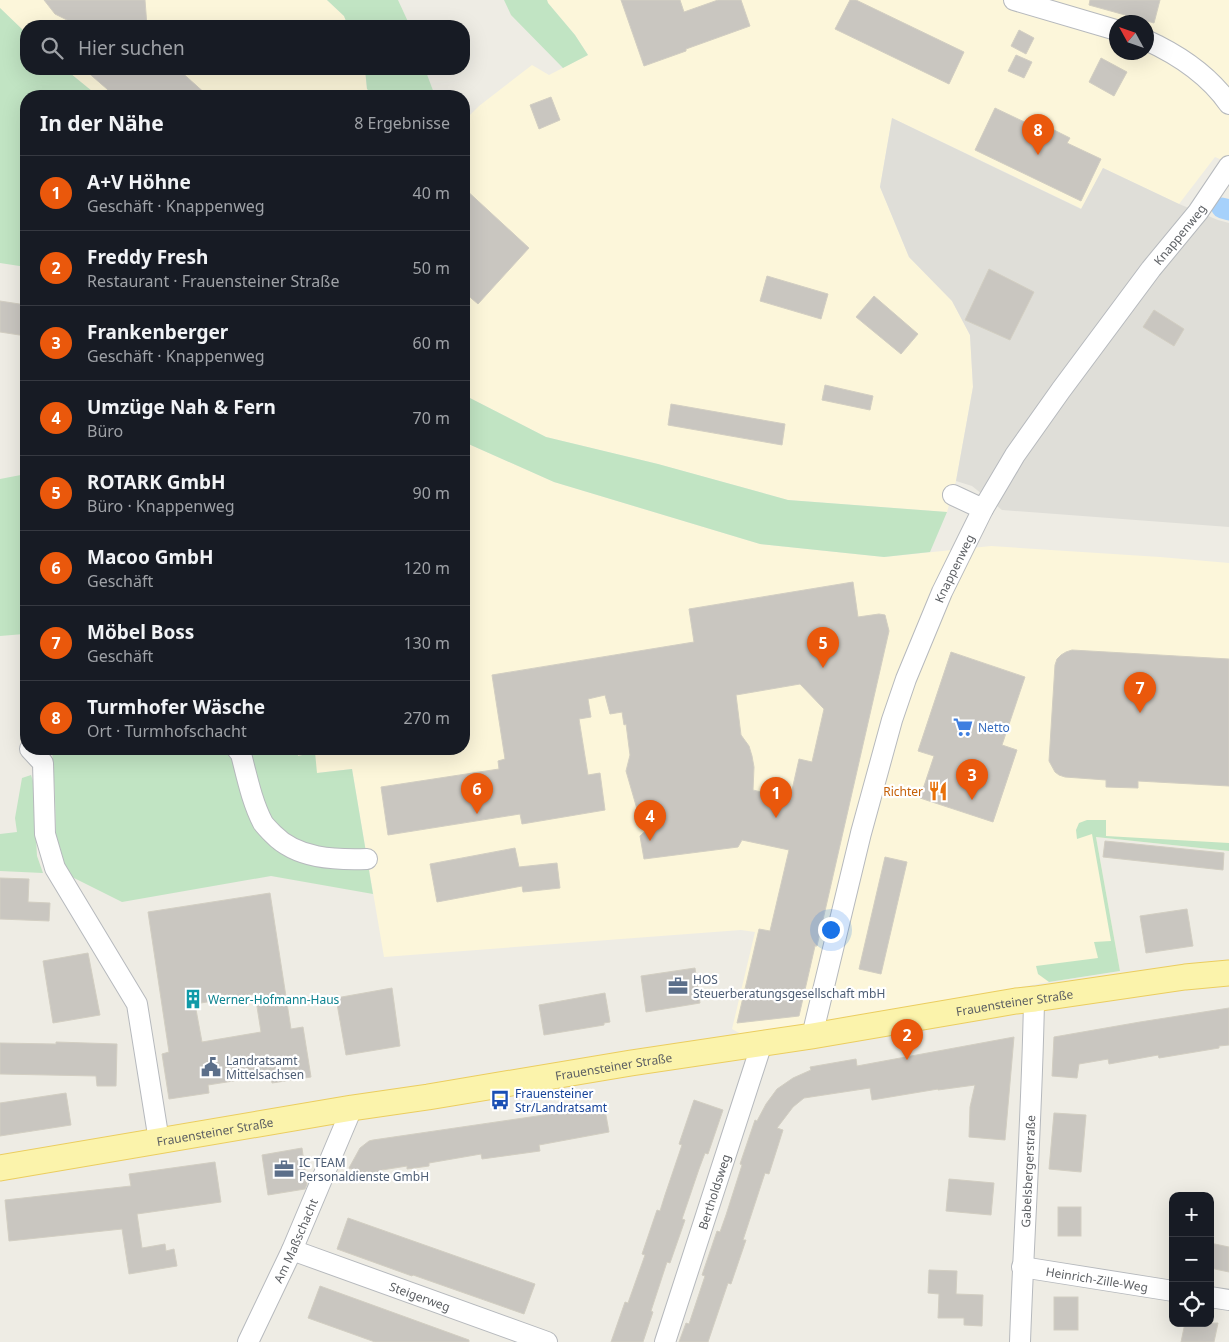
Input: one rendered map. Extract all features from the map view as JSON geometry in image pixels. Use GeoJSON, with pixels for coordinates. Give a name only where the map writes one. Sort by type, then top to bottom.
{"type":"FeatureCollection","features":[{"type":"Feature","properties":{"kind":"main road","name":"Frauensteiner Straße"},"geometry":{"type":"LineString","coordinates":[[0,1168],[352,1108],[812,1036],[1016,1001],[1034,1000],[1185,977],[1229,973]]}},
{"type":"Feature","properties":{"kind":"street"},"geometry":{"type":"LineString","coordinates":[[1014,0],[1109,28]]}},
{"type":"Feature","properties":{"kind":"street"},"geometry":{"type":"LineString","coordinates":[[1154,44],[1198,71],[1215,86],[1229,104]]}},
{"type":"Feature","properties":{"kind":"street","name":"Knappenweg"},"geometry":{"type":"LineString","coordinates":[[812,1036],[892,720],[906,680],[942,592],[983,509],[1015,455],[1151,269],[1198,212],[1229,166]]}},
{"type":"Feature","properties":{"kind":"street"},"geometry":{"type":"LineString","coordinates":[[953,495],[983,509]]}},
{"type":"Feature","properties":{"kind":"street"},"geometry":{"type":"LineString","coordinates":[[35,755],[43,764],[45,834],[55,868],[137,1004],[159,1141]]}},
{"type":"Feature","properties":{"kind":"street"},"geometry":{"type":"LineString","coordinates":[[240,755],[251,795],[264,824],[280,841],[314,856],[367,859]]}},
{"type":"Feature","properties":{"kind":"street","name":"Gabelsbergerstraße"},"geometry":{"type":"LineString","coordinates":[[1020,1342],[1022,1267],[1033,1077],[1034,1000]]}},
{"type":"Feature","properties":{"kind":"street","name":"Bertholdsweg"},"geometry":{"type":"LineString","coordinates":[[665,1342],[762,1043]]}},
{"type":"Feature","properties":{"kind":"street","name":"Am Maßschacht"},"geometry":{"type":"LineString","coordinates":[[248,1342],[292,1250],[352,1108]]}},
{"type":"Feature","properties":{"kind":"street","name":"Steigerweg"},"geometry":{"type":"LineString","coordinates":[[292,1250],[547,1342]]}},
{"type":"Feature","properties":{"kind":"street","name":"Heinrich-Zille-Weg"},"geometry":{"type":"LineString","coordinates":[[1022,1267],[1169,1290]]}},
{"type":"Feature","properties":{"kind":"street"},"geometry":{"type":"LineString","coordinates":[[1214,1298],[1229,1300]]}},
{"type":"Feature","properties":{"kind":"shaded area"},"geometry":{"type":"Polygon","coordinates":[[[0,0],[327,0],[344,16],[346,20],[20,20],[20,27],[0,8],[0,0]]]}},
{"type":"Feature","properties":{"kind":"shaded area"},"geometry":{"type":"Polygon","coordinates":[[[547,0],[1229,0],[1229,163],[1215,157],[1179,204],[1103,168],[1082,209],[892,118],[880,187],[909,257],[952,301],[970,335],[973,387],[956,481],[947,512],[788,500],[658,464],[546,437],[470,398],[470,115],[532,65],[549,75],[588,55],[575,35],[547,0]]]}},
{"type":"Feature","properties":{"kind":"shaded area"},"geometry":{"type":"Polygon","coordinates":[[[72,75],[366,75],[368,90],[91,90],[72,75]]]}},
{"type":"Feature","properties":{"kind":"shaded area"},"geometry":{"type":"Polygon","coordinates":[[[892,118],[1081,209],[1103,168],[1179,204],[1229,223],[1229,527],[1002,510],[972,486],[956,481],[973,387],[970,335],[952,301],[909,257],[880,187],[892,118]]]}},
{"type":"Feature","properties":{"kind":"shaded area"},"geometry":{"type":"Polygon","coordinates":[[[470,445],[554,482],[760,544],[884,557],[991,546],[1229,563],[1229,851],[1096,837],[1120,971],[1049,982],[860,1017],[741,1034],[732,1029],[755,932],[741,930],[384,957],[352,769],[317,773],[298,756],[470,755],[470,445]]]}},
{"type":"Feature","properties":{"kind":"green space"},"geometry":{"type":"Polygon","coordinates":[[[327,0],[398,0],[407,20],[346,20],[344,16],[327,0]]]}},
{"type":"Feature","properties":{"kind":"green space"},"geometry":{"type":"Polygon","coordinates":[[[504,0],[547,0],[575,35],[588,55],[563,68],[511,15],[504,0]]]}},
{"type":"Feature","properties":{"kind":"green space"},"geometry":{"type":"Polygon","coordinates":[[[0,8],[20,27],[20,75],[72,75],[91,90],[20,90],[20,266],[0,263],[0,8]]]}},
{"type":"Feature","properties":{"kind":"green space"},"geometry":{"type":"Polygon","coordinates":[[[366,75],[427,75],[433,90],[368,90],[366,75]]]}},
{"type":"Feature","properties":{"kind":"green space"},"geometry":{"type":"Polygon","coordinates":[[[470,398],[546,437],[658,464],[788,500],[947,512],[930,552],[884,557],[760,544],[554,482],[470,445],[470,398]]]}},
{"type":"Feature","properties":{"kind":"green space"},"geometry":{"type":"Polygon","coordinates":[[[20,475],[20,634],[0,636],[0,479],[20,475]]]}},
{"type":"Feature","properties":{"kind":"green space"},"geometry":{"type":"Polygon","coordinates":[[[52,755],[315,755],[317,773],[352,769],[373,894],[271,876],[122,902],[68,875],[56,843],[52,755]]]}},
{"type":"Feature","properties":{"kind":"green space"},"geometry":{"type":"Polygon","coordinates":[[[31,775],[33,781],[37,856],[43,873],[0,871],[0,834],[17,832],[15,818],[22,778],[31,775]]]}},
{"type":"Feature","properties":{"kind":"green space"},"geometry":{"type":"Polygon","coordinates":[[[1087,820],[1106,820],[1106,836],[1229,843],[1229,851],[1096,837],[1120,971],[1049,982],[1038,974],[1036,966],[1098,958],[1094,942],[1111,941],[1092,834],[1077,839],[1076,830],[1079,823],[1087,820]]]}},
{"type":"Feature","properties":{"kind":"building"},"geometry":{"type":"Polygon","coordinates":[[[44,0],[145,0],[147,20],[67,20],[55,14],[44,0]]]}},
{"type":"Feature","properties":{"kind":"building"},"geometry":{"type":"Polygon","coordinates":[[[621,0],[680,0],[684,12],[718,0],[741,0],[750,26],[644,66],[621,0]]]}},
{"type":"Feature","properties":{"kind":"building"},"geometry":{"type":"Polygon","coordinates":[[[850,0],[856,0],[964,52],[949,84],[835,29],[850,0]]]}},
{"type":"Feature","properties":{"kind":"building"},"geometry":{"type":"Polygon","coordinates":[[[1090,0],[1160,0],[1154,23],[1154,15],[1125,15],[1089,5],[1090,0]]]}},
{"type":"Feature","properties":{"kind":"building"},"geometry":{"type":"Polygon","coordinates":[[[1019,30],[1034,38],[1026,54],[1011,46],[1019,30]]]}},
{"type":"Feature","properties":{"kind":"building"},"geometry":{"type":"Polygon","coordinates":[[[1016,55],[1032,62],[1024,78],[1008,71],[1016,55]]]}},
{"type":"Feature","properties":{"kind":"building"},"geometry":{"type":"Polygon","coordinates":[[[1101,58],[1127,72],[1114,96],[1089,82],[1101,58]]]}},
{"type":"Feature","properties":{"kind":"building"},"geometry":{"type":"Polygon","coordinates":[[[91,75],[185,75],[201,90],[108,90],[91,75]]]}},
{"type":"Feature","properties":{"kind":"building"},"geometry":{"type":"Polygon","coordinates":[[[551,97],[560,120],[539,129],[530,105],[551,97]]]}},
{"type":"Feature","properties":{"kind":"building"},"geometry":{"type":"Polygon","coordinates":[[[995,108],[1037,128],[1040,123],[1070,138],[1067,143],[1101,159],[1081,201],[975,150],[995,108]]]}},
{"type":"Feature","properties":{"kind":"building"},"geometry":{"type":"Polygon","coordinates":[[[470,194],[529,248],[478,304],[470,297],[470,194]]]}},
{"type":"Feature","properties":{"kind":"building"},"geometry":{"type":"Polygon","coordinates":[[[989,269],[1034,292],[1010,340],[965,320],[989,269]]]}},
{"type":"Feature","properties":{"kind":"building"},"geometry":{"type":"Polygon","coordinates":[[[767,276],[828,294],[821,319],[760,301],[767,276]]]}},
{"type":"Feature","properties":{"kind":"building"},"geometry":{"type":"Polygon","coordinates":[[[874,296],[918,334],[901,354],[856,317],[874,296]]]}},
{"type":"Feature","properties":{"kind":"building"},"geometry":{"type":"Polygon","coordinates":[[[0,301],[20,304],[20,335],[0,332],[0,301]]]}},
{"type":"Feature","properties":{"kind":"building"},"geometry":{"type":"Polygon","coordinates":[[[1154,310],[1184,329],[1174,346],[1143,327],[1154,310]]]}},
{"type":"Feature","properties":{"kind":"building"},"geometry":{"type":"Polygon","coordinates":[[[825,385],[873,396],[870,410],[822,400],[825,385]]]}},
{"type":"Feature","properties":{"kind":"building"},"geometry":{"type":"Polygon","coordinates":[[[671,404],[785,424],[782,445],[668,425],[671,404]]]}},
{"type":"Feature","properties":{"kind":"building"},"geometry":{"type":"Polygon","coordinates":[[[853,582],[858,617],[885,615],[889,631],[817,946],[815,946],[799,1016],[737,1023],[759,929],[770,931],[789,850],[742,840],[738,847],[644,859],[640,836],[651,826],[637,809],[626,771],[630,755],[626,724],[624,725],[622,712],[610,714],[605,695],[588,699],[591,717],[579,719],[588,775],[600,773],[605,810],[522,824],[520,814],[388,835],[381,787],[499,769],[498,761],[505,759],[492,675],[694,642],[689,609],[853,582]],[[800,684],[736,695],[741,735],[749,746],[754,767],[753,790],[790,799],[799,759],[812,762],[824,709],[800,684]]]}},
{"type":"Feature","properties":{"kind":"building"},"geometry":{"type":"Polygon","coordinates":[[[1072,650],[1229,659],[1229,786],[1138,781],[1138,788],[1106,787],[1106,780],[1065,777],[1055,772],[1049,761],[1055,665],[1061,655],[1072,650]]]}},
{"type":"Feature","properties":{"kind":"building"},"geometry":{"type":"Polygon","coordinates":[[[951,652],[1025,677],[1002,745],[1017,750],[993,822],[920,798],[934,756],[918,751],[951,652]]]}},
{"type":"Feature","properties":{"kind":"building"},"geometry":{"type":"Polygon","coordinates":[[[1105,841],[1224,853],[1223,870],[1103,857],[1105,841]]]}},
{"type":"Feature","properties":{"kind":"building"},"geometry":{"type":"Polygon","coordinates":[[[515,848],[519,867],[557,863],[560,888],[523,892],[522,886],[437,902],[430,864],[515,848]]]}},
{"type":"Feature","properties":{"kind":"building"},"geometry":{"type":"Polygon","coordinates":[[[885,857],[907,862],[881,974],[859,969],[885,857]]]}},
{"type":"Feature","properties":{"kind":"building"},"geometry":{"type":"Polygon","coordinates":[[[0,878],[29,879],[28,902],[50,903],[49,921],[0,919],[0,878]]]}},
{"type":"Feature","properties":{"kind":"building","name":"Werner-Hofmann-Haus"},"geometry":{"type":"Polygon","coordinates":[[[270,893],[291,1029],[303,1027],[311,1077],[272,1083],[271,1075],[208,1085],[209,1093],[169,1099],[162,1054],[169,1052],[148,912],[270,893]],[[255,994],[195,1004],[202,1042],[261,1032],[255,994]]]}},
{"type":"Feature","properties":{"kind":"building"},"geometry":{"type":"Polygon","coordinates":[[[1187,909],[1193,946],[1146,953],[1140,916],[1187,909]]]}},
{"type":"Feature","properties":{"kind":"building"},"geometry":{"type":"Polygon","coordinates":[[[88,953],[100,1015],[53,1023],[43,961],[88,953]]]}},
{"type":"Feature","properties":{"kind":"building"},"geometry":{"type":"Polygon","coordinates":[[[695,968],[700,1003],[646,1012],[641,976],[695,968]]]}},
{"type":"Feature","properties":{"kind":"building"},"geometry":{"type":"Polygon","coordinates":[[[392,988],[400,1046],[346,1055],[336,998],[392,988]]]}},
{"type":"Feature","properties":{"kind":"building"},"geometry":{"type":"Polygon","coordinates":[[[605,993],[610,1022],[604,1023],[604,1025],[544,1035],[539,1005],[605,993]]]}},
{"type":"Feature","properties":{"kind":"building"},"geometry":{"type":"Polygon","coordinates":[[[1229,1008],[1229,1045],[1159,1058],[1158,1055],[1109,1064],[1108,1059],[1079,1064],[1077,1078],[1052,1076],[1054,1037],[1229,1008]]]}},
{"type":"Feature","properties":{"kind":"building"},"geometry":{"type":"Polygon","coordinates":[[[1014,1037],[1005,1140],[969,1137],[970,1107],[975,1085],[872,1100],[870,1088],[804,1098],[793,1107],[777,1128],[783,1130],[769,1174],[765,1173],[743,1240],[746,1240],[731,1284],[728,1283],[708,1342],[679,1342],[686,1323],[689,1324],[705,1276],[702,1275],[717,1231],[720,1232],[726,1215],[742,1165],[740,1164],[755,1120],[757,1121],[777,1089],[793,1078],[811,1070],[810,1067],[856,1059],[857,1066],[1014,1037]]]}},
{"type":"Feature","properties":{"kind":"building"},"geometry":{"type":"Polygon","coordinates":[[[56,1042],[117,1044],[116,1086],[97,1086],[96,1076],[0,1074],[0,1043],[56,1044],[56,1042]]]}},
{"type":"Feature","properties":{"kind":"building"},"geometry":{"type":"Polygon","coordinates":[[[66,1093],[71,1125],[0,1136],[0,1103],[66,1093]]]}},
{"type":"Feature","properties":{"kind":"building"},"geometry":{"type":"Polygon","coordinates":[[[694,1100],[723,1110],[708,1154],[705,1153],[699,1169],[682,1219],[685,1220],[670,1263],[667,1262],[643,1342],[611,1342],[625,1302],[628,1303],[645,1255],[642,1254],[657,1210],[660,1211],[682,1145],[679,1144],[694,1100]]]}},
{"type":"Feature","properties":{"kind":"building"},"geometry":{"type":"Polygon","coordinates":[[[604,1104],[609,1132],[539,1145],[540,1151],[482,1159],[481,1154],[429,1163],[429,1166],[407,1169],[407,1166],[382,1170],[377,1180],[349,1168],[360,1148],[369,1141],[544,1115],[604,1104]]]}},
{"type":"Feature","properties":{"kind":"building"},"geometry":{"type":"Polygon","coordinates":[[[1054,1113],[1086,1115],[1081,1172],[1049,1169],[1054,1113]]]}},
{"type":"Feature","properties":{"kind":"building"},"geometry":{"type":"Polygon","coordinates":[[[302,1148],[307,1184],[305,1189],[268,1195],[262,1155],[302,1148]]]}},
{"type":"Feature","properties":{"kind":"building"},"geometry":{"type":"Polygon","coordinates":[[[215,1162],[221,1202],[137,1214],[142,1248],[165,1244],[166,1251],[174,1249],[177,1266],[129,1274],[122,1229],[9,1241],[5,1200],[131,1186],[129,1174],[215,1162]]]}},
{"type":"Feature","properties":{"kind":"building"},"geometry":{"type":"Polygon","coordinates":[[[949,1179],[994,1183],[991,1215],[946,1211],[949,1179]]]}},
{"type":"Feature","properties":{"kind":"building"},"geometry":{"type":"Polygon","coordinates":[[[1058,1207],[1081,1207],[1081,1236],[1058,1236],[1058,1207]]]}},
{"type":"Feature","properties":{"kind":"building"},"geometry":{"type":"Polygon","coordinates":[[[348,1218],[535,1284],[524,1314],[337,1249],[348,1218]]]}},
{"type":"Feature","properties":{"kind":"building"},"geometry":{"type":"Polygon","coordinates":[[[1214,1244],[1229,1247],[1229,1272],[1214,1269],[1214,1244]]]}},
{"type":"Feature","properties":{"kind":"building"},"geometry":{"type":"Polygon","coordinates":[[[929,1270],[957,1271],[956,1294],[983,1295],[982,1326],[964,1325],[964,1318],[938,1318],[939,1294],[928,1293],[929,1270]]]}},
{"type":"Feature","properties":{"kind":"building"},"geometry":{"type":"Polygon","coordinates":[[[320,1286],[469,1340],[469,1342],[375,1342],[308,1318],[320,1286]]]}},
{"type":"Feature","properties":{"kind":"building"},"geometry":{"type":"Polygon","coordinates":[[[1054,1297],[1078,1297],[1078,1330],[1054,1330],[1054,1297]]]}},
{"type":"Feature","properties":{"kind":"building"},"geometry":{"type":"Polygon","coordinates":[[[1214,1323],[1218,1323],[1214,1342],[1181,1342],[1184,1327],[1214,1327],[1214,1323]]]}},
{"type":"Feature","properties":{"kind":"waterway"},"geometry":{"type":"LineString","coordinates":[[1222,208],[1229,210]]}},
{"type":"Feature","properties":{"kind":"place","name":"Turmhofer Wäsche"},"geometry":{"type":"Point","coordinates":[1038,155]}},
{"type":"Feature","properties":{"kind":"place","name":"ROTARK GmbH"},"geometry":{"type":"Point","coordinates":[823,668]}},
{"type":"Feature","properties":{"kind":"place","name":"Möbel Boss"},"geometry":{"type":"Point","coordinates":[1140,713]}},
{"type":"Feature","properties":{"kind":"place","name":"Netto"},"geometry":{"type":"Point","coordinates":[963,727]}},
{"type":"Feature","properties":{"kind":"place","name":"Richter"},"geometry":{"type":"Point","coordinates":[938,791]}},
{"type":"Feature","properties":{"kind":"place","name":"Frankenberger"},"geometry":{"type":"Point","coordinates":[972,800]}},
{"type":"Feature","properties":{"kind":"place","name":"Macoo GmbH"},"geometry":{"type":"Point","coordinates":[477,814]}},
{"type":"Feature","properties":{"kind":"place","name":"A+V Höhne"},"geometry":{"type":"Point","coordinates":[776,818]}},
{"type":"Feature","properties":{"kind":"place","name":"Umzüge Nah & Fern"},"geometry":{"type":"Point","coordinates":[650,841]}},
{"type":"Feature","properties":{"kind":"place","name":"HOS Steuerberatungsgesellschaft mbH"},"geometry":{"type":"Point","coordinates":[678,986]}},
{"type":"Feature","properties":{"kind":"place","name":"Werner-Hofmann-Haus"},"geometry":{"type":"Point","coordinates":[193,999]}},
{"type":"Feature","properties":{"kind":"place","name":"Freddy Fresh"},"geometry":{"type":"Point","coordinates":[907,1060]}},
{"type":"Feature","properties":{"kind":"place","name":"Landratsamt Mittelsachsen"},"geometry":{"type":"Point","coordinates":[211,1067]}},
{"type":"Feature","properties":{"kind":"place","name":"Frauensteiner Str/Landratsamt"},"geometry":{"type":"Point","coordinates":[500,1100]}},
{"type":"Feature","properties":{"kind":"place","name":"IC TEAM Personaldienste GmbH"},"geometry":{"type":"Point","coordinates":[284,1169]}}]}
